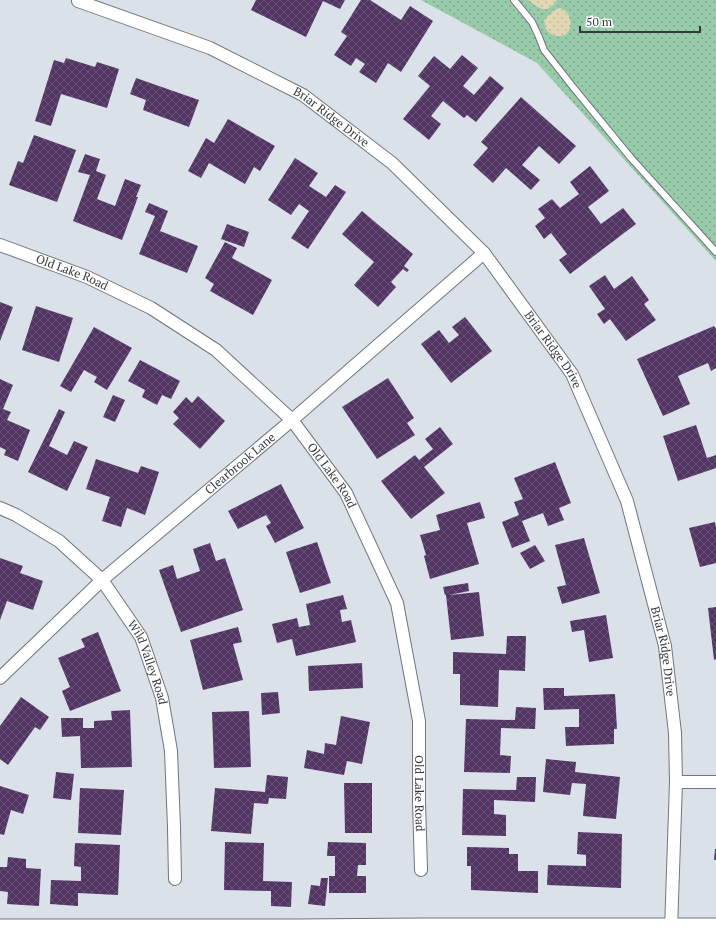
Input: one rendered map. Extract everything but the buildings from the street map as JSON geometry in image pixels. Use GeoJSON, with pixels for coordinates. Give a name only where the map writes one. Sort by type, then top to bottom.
{"type":"FeatureCollection","features":[{"type":"Feature","properties":{"kind":"main road"},"geometry":{"type":"LineString","coordinates":[[0,928],[299,929],[421,926],[671,929],[716,927]]}},
{"type":"Feature","properties":{"kind":"street","name":"Briar Ridge Drive"},"geometry":{"type":"LineString","coordinates":[[78,1],[210,48],[303,95],[392,163],[484,253],[572,374],[628,501],[665,646],[675,733],[676,782],[671,929]]}},
{"type":"Feature","properties":{"kind":"street","name":"Old Lake Road"},"geometry":{"type":"LineString","coordinates":[[0,245],[87,277],[151,308],[216,350],[292,420],[346,493],[397,603],[419,721],[421,870]]}},
{"type":"Feature","properties":{"kind":"street","name":"Clearbrook Lane"},"geometry":{"type":"LineString","coordinates":[[0,678],[102,580],[292,420],[484,253]]}},
{"type":"Feature","properties":{"kind":"street","name":"Wild Valley Road"},"geometry":{"type":"LineString","coordinates":[[0,508],[16,515],[59,541],[102,580],[141,638],[162,698],[171,751],[175,879]]}},
{"type":"Feature","properties":{"kind":"street"},"geometry":{"type":"LineString","coordinates":[[676,782],[716,782]]}},
{"type":"Feature","properties":{"kind":"lane"},"geometry":{"type":"LineString","coordinates":[[514,0],[532,22],[540,37],[544,50],[573,87],[631,158],[716,252]]}},
{"type":"Feature","properties":{"kind":"green space"},"geometry":{"type":"Polygon","coordinates":[[[421,0],[716,0],[716,261],[537,63],[421,0]]]}},
{"type":"Feature","properties":{"kind":"sand"},"geometry":{"type":"Polygon","coordinates":[[[528,0],[557,0],[550,8],[543,9],[528,0]]]}},
{"type":"Feature","properties":{"kind":"sand"},"geometry":{"type":"Polygon","coordinates":[[[560,8],[569,15],[571,23],[569,31],[564,35],[559,36],[553,35],[548,31],[544,20],[554,10],[560,8]]]}}]}
